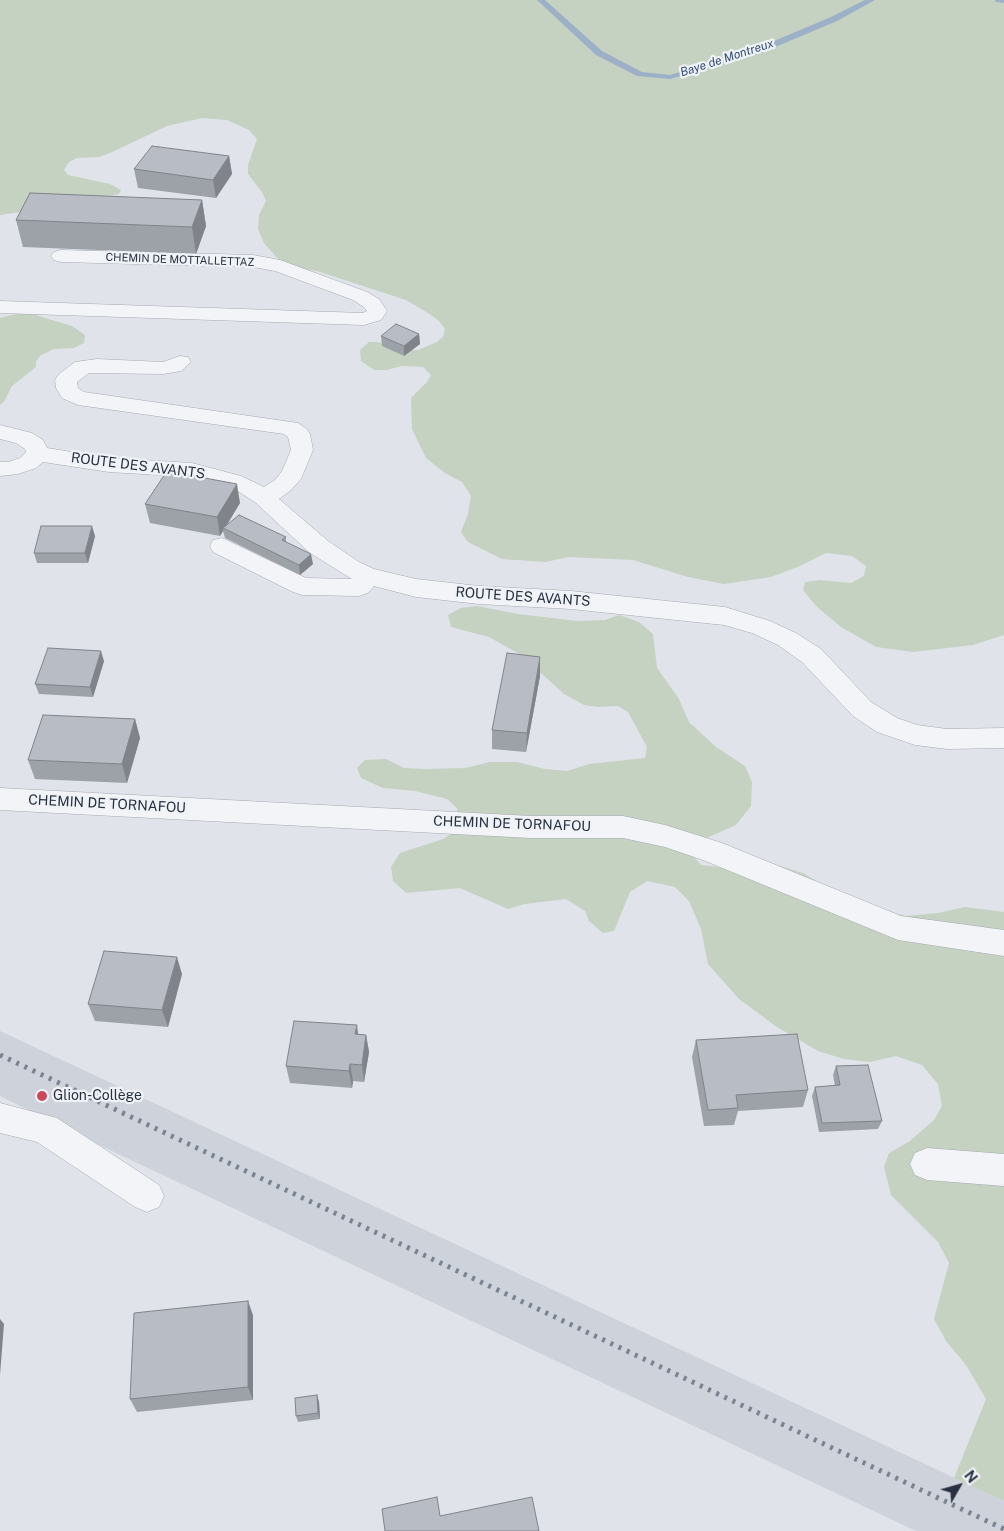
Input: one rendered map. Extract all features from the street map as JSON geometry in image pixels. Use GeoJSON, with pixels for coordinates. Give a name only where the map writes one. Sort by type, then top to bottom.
{"type":"FeatureCollection","features":[{"type":"Feature","properties":{"kind":"street","name":"CHEMIN DE MOTTALLETTAZ"},"geometry":{"type":"LineString","coordinates":[[0,307],[364,319],[374,316],[377,311],[372,303],[360,296],[280,266],[253,261],[61,256]]}},
{"type":"Feature","properties":{"kind":"street"},"geometry":{"type":"LineString","coordinates":[[180,362],[163,368],[97,365],[83,367],[66,380],[67,388],[70,393],[78,398],[290,428],[299,434],[302,450],[293,474],[283,485],[264,498]]}},
{"type":"Feature","properties":{"kind":"street"},"geometry":{"type":"LineString","coordinates":[[0,432],[24,438],[35,445],[38,454],[28,463],[10,469],[0,469]]}},
{"type":"Feature","properties":{"kind":"street","name":"ROUTE DES AVANTS"},"geometry":{"type":"LineString","coordinates":[[38,454],[108,465],[192,470],[233,481],[249,488],[264,498],[319,547],[350,568],[367,576],[416,588],[479,595],[571,600],[725,616],[761,627],[787,639],[812,656],[862,709],[887,725],[915,735],[947,739],[1004,738]]}},
{"type":"Feature","properties":{"kind":"street"},"geometry":{"type":"LineString","coordinates":[[222,546],[302,586],[359,587],[367,576]]}},
{"type":"Feature","properties":{"kind":"street","name":"CHEMIN DE TORNAFOU"},"geometry":{"type":"LineString","coordinates":[[0,799],[531,827],[623,827],[665,836],[712,851],[898,928],[1004,943]]}},
{"type":"Feature","properties":{"kind":"street"},"geometry":{"type":"LineString","coordinates":[[0,1118],[45,1128],[147,1196]]}},
{"type":"Feature","properties":{"kind":"street"},"geometry":{"type":"LineString","coordinates":[[927,1164],[1004,1170]]}},
{"type":"Feature","properties":{"kind":"shaded area"},"geometry":{"type":"Polygon","coordinates":[[[0,1031],[1004,1501],[1004,1531],[916,1531],[93,1142],[0,1096],[0,1031]]]}},
{"type":"Feature","properties":{"kind":"green space"},"geometry":{"type":"Polygon","coordinates":[[[0,0],[1004,0],[1004,635],[973,645],[913,652],[876,647],[841,627],[816,606],[803,590],[805,582],[820,580],[851,583],[864,576],[866,566],[852,556],[826,553],[800,566],[771,577],[724,584],[688,577],[633,560],[569,557],[545,562],[502,559],[468,542],[461,532],[468,514],[471,496],[462,482],[445,473],[426,458],[412,429],[411,398],[427,382],[431,375],[423,367],[401,366],[387,370],[374,370],[361,361],[360,350],[369,342],[378,342],[402,350],[418,350],[437,342],[443,337],[445,329],[439,321],[406,300],[317,271],[295,268],[279,260],[264,243],[258,229],[259,215],[266,201],[262,192],[248,174],[248,165],[257,139],[249,130],[227,120],[202,118],[167,126],[99,157],[77,158],[69,162],[64,170],[68,175],[110,184],[121,190],[119,194],[109,196],[65,195],[27,211],[0,215],[0,0]]]}},
{"type":"Feature","properties":{"kind":"green space"},"geometry":{"type":"Polygon","coordinates":[[[16,314],[32,314],[72,326],[85,335],[84,343],[74,348],[54,349],[41,355],[36,361],[36,367],[12,386],[5,400],[0,405],[0,318],[16,314]]]}},
{"type":"Feature","properties":{"kind":"green space"},"geometry":{"type":"Polygon","coordinates":[[[477,606],[518,614],[577,621],[605,620],[619,615],[639,622],[653,634],[657,668],[679,699],[689,722],[716,747],[745,766],[752,782],[751,806],[736,825],[702,840],[694,857],[701,865],[720,867],[777,865],[803,873],[835,892],[879,909],[906,916],[938,913],[965,907],[1004,912],[1004,1501],[954,1478],[986,1399],[966,1365],[946,1341],[934,1319],[949,1263],[938,1242],[891,1195],[884,1167],[889,1153],[910,1141],[934,1120],[942,1106],[938,1084],[922,1065],[896,1056],[870,1062],[844,1059],[818,1051],[777,1027],[739,999],[708,964],[701,929],[689,901],[675,887],[647,881],[630,892],[614,931],[603,933],[589,921],[585,911],[566,899],[525,904],[508,909],[460,888],[406,893],[393,881],[391,867],[400,853],[443,839],[457,830],[457,808],[447,799],[415,791],[383,788],[361,778],[357,768],[365,760],[386,759],[404,768],[425,769],[465,768],[490,762],[517,762],[545,769],[567,771],[589,764],[645,758],[647,747],[628,712],[618,706],[598,707],[584,705],[564,694],[521,655],[489,637],[451,627],[448,615],[461,608],[477,606]]]}},
{"type":"Feature","properties":{"kind":"building"},"geometry":{"type":"Polygon","coordinates":[[[152,146],[229,156],[213,180],[134,169],[152,146]]]}},
{"type":"Feature","properties":{"kind":"building"},"geometry":{"type":"Polygon","coordinates":[[[30,193],[202,200],[192,227],[16,220],[30,193]]]}},
{"type":"Feature","properties":{"kind":"building"},"geometry":{"type":"Polygon","coordinates":[[[396,324],[419,334],[404,346],[381,336],[396,324]]]}},
{"type":"Feature","properties":{"kind":"building"},"geometry":{"type":"Polygon","coordinates":[[[167,471],[237,484],[217,517],[145,504],[167,471]]]}},
{"type":"Feature","properties":{"kind":"building"},"geometry":{"type":"Polygon","coordinates":[[[239,515],[286,537],[282,540],[311,554],[299,565],[223,528],[239,515]]]}},
{"type":"Feature","properties":{"kind":"building"},"geometry":{"type":"Polygon","coordinates":[[[41,526],[92,526],[85,553],[34,553],[41,526]]]}},
{"type":"Feature","properties":{"kind":"building"},"geometry":{"type":"Polygon","coordinates":[[[48,648],[101,651],[90,687],[35,684],[48,648]]]}},
{"type":"Feature","properties":{"kind":"building"},"geometry":{"type":"Polygon","coordinates":[[[507,653],[540,657],[527,733],[492,730],[507,653]]]}},
{"type":"Feature","properties":{"kind":"building"},"geometry":{"type":"Polygon","coordinates":[[[43,715],[135,719],[122,764],[28,760],[43,715]]]}},
{"type":"Feature","properties":{"kind":"building"},"geometry":{"type":"Polygon","coordinates":[[[104,951],[177,957],[162,1010],[88,1004],[104,951]]]}},
{"type":"Feature","properties":{"kind":"building"},"geometry":{"type":"Polygon","coordinates":[[[294,1021],[357,1025],[355,1034],[366,1035],[362,1065],[350,1064],[349,1071],[286,1066],[294,1021]]]}},
{"type":"Feature","properties":{"kind":"building"},"geometry":{"type":"Polygon","coordinates":[[[797,1034],[808,1090],[736,1095],[738,1108],[708,1110],[696,1040],[797,1034]]]}},
{"type":"Feature","properties":{"kind":"building"},"geometry":{"type":"Polygon","coordinates":[[[868,1065],[882,1121],[822,1123],[815,1087],[840,1085],[836,1066],[868,1065]]]}},
{"type":"Feature","properties":{"kind":"building"},"geometry":{"type":"Polygon","coordinates":[[[248,1301],[248,1387],[130,1399],[134,1313],[248,1301]]]}},
{"type":"Feature","properties":{"kind":"building"},"geometry":{"type":"Polygon","coordinates":[[[317,1395],[318,1413],[296,1416],[295,1398],[317,1395]]]}},
{"type":"Feature","properties":{"kind":"building"},"geometry":{"type":"Polygon","coordinates":[[[437,1497],[440,1516],[532,1497],[539,1531],[385,1531],[382,1509],[437,1497]]]}},
{"type":"Feature","properties":{"kind":"waterway","name":"Baye de Montreux"},"geometry":{"type":"LineString","coordinates":[[541,0],[599,53],[640,74],[670,77],[758,51],[834,19],[871,0]]}},
{"type":"Feature","properties":{"kind":"waterway","name":"Baye de Montreux"},"geometry":{"type":"LineString","coordinates":[[999,0],[1004,1]]}},
{"type":"Feature","properties":{"kind":"railway"},"geometry":{"type":"LineString","coordinates":[[0,1055],[1004,1529]]}},
{"type":"Feature","properties":{"kind":"place","name":"Glion-Collège"},"geometry":{"type":"Point","coordinates":[42,1096]}}]}
